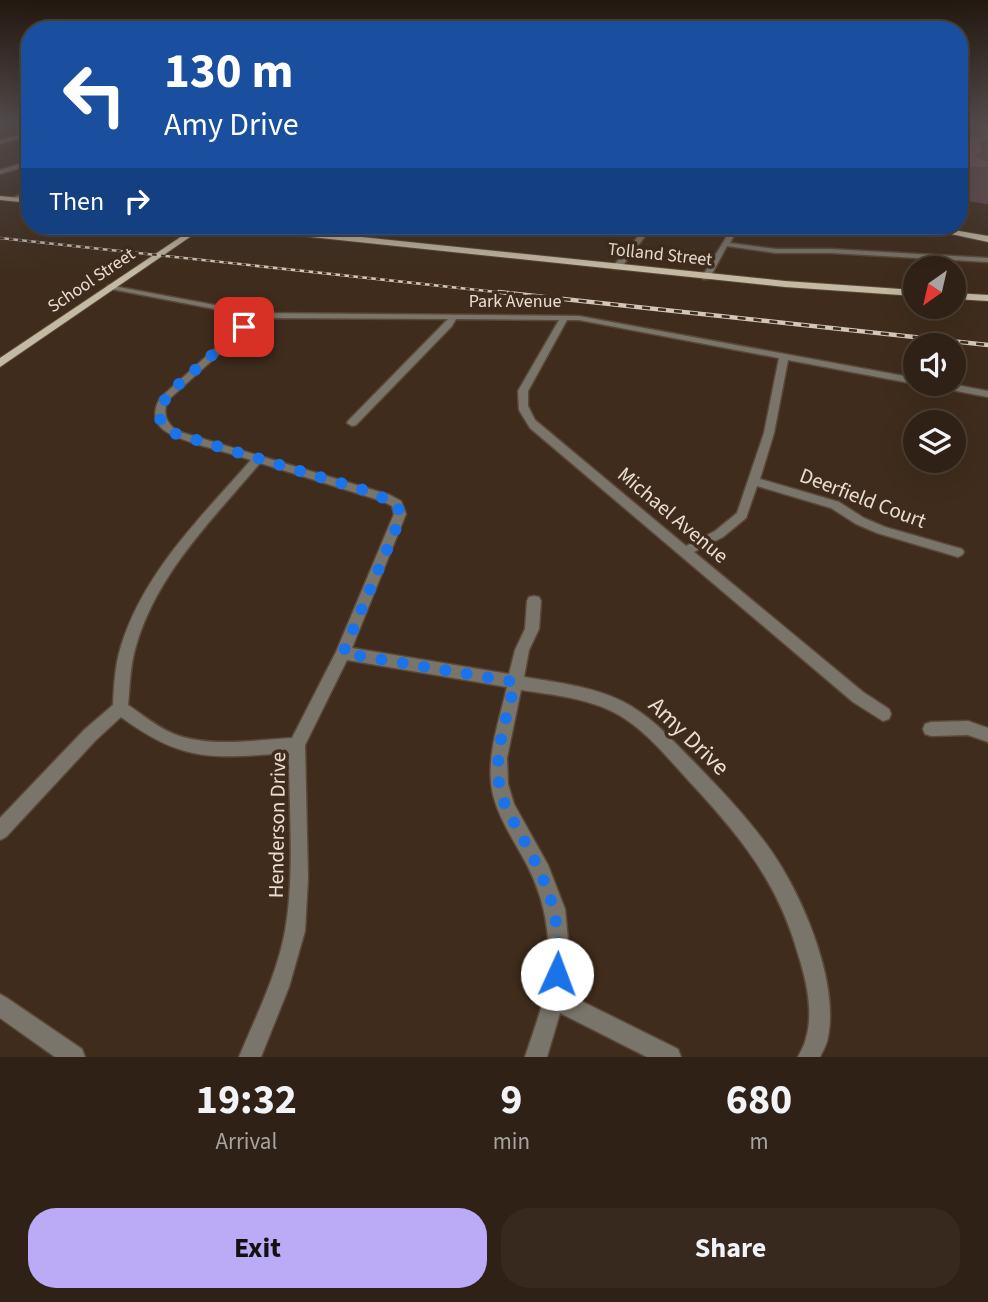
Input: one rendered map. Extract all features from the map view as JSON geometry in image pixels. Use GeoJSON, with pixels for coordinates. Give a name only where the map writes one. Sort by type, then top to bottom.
{"type":"FeatureCollection","features":[{"type":"Feature","properties":{"kind":"main road"},"geometry":{"type":"LineString","coordinates":[[0,198],[21,200]]}},
{"type":"Feature","properties":{"kind":"main road","name":"School Street"},"geometry":{"type":"LineString","coordinates":[[0,363],[188,235]]}},
{"type":"Feature","properties":{"kind":"main road","name":"Tolland Street"},"geometry":{"type":"LineString","coordinates":[[314,235],[706,276],[903,292]]}},
{"type":"Feature","properties":{"kind":"main road"},"geometry":{"type":"LineString","coordinates":[[966,235],[988,239]]}},
{"type":"Feature","properties":{"kind":"main road"},"geometry":{"type":"LineString","coordinates":[[966,297],[988,298]]}},
{"type":"Feature","properties":{"kind":"street"},"geometry":{"type":"LineString","coordinates":[[13,199],[21,196]]}},
{"type":"Feature","properties":{"kind":"street"},"geometry":{"type":"LineString","coordinates":[[340,238],[344,235]]}},
{"type":"Feature","properties":{"kind":"street"},"geometry":{"type":"LineString","coordinates":[[617,267],[643,235]]}},
{"type":"Feature","properties":{"kind":"street"},"geometry":{"type":"LineString","coordinates":[[706,276],[731,235]]}},
{"type":"Feature","properties":{"kind":"street"},"geometry":{"type":"LineString","coordinates":[[726,244],[776,251],[831,251],[988,260]]}},
{"type":"Feature","properties":{"kind":"street","name":"Park Avenue"},"geometry":{"type":"LineString","coordinates":[[111,287],[257,315],[565,317],[600,320],[903,378]]}},
{"type":"Feature","properties":{"kind":"street","name":"Henderson Drive"},"geometry":{"type":"LineString","coordinates":[[250,1057],[279,987],[295,931],[299,878],[297,745],[343,653],[400,514],[397,504],[367,491],[173,433],[159,418],[159,409],[171,391],[257,315]]}},
{"type":"Feature","properties":{"kind":"street"},"geometry":{"type":"LineString","coordinates":[[352,423],[453,317]]}},
{"type":"Feature","properties":{"kind":"street","name":"Michael Avenue"},"geometry":{"type":"LineString","coordinates":[[565,317],[523,391],[521,401],[534,426],[858,697],[883,714]]}},
{"type":"Feature","properties":{"kind":"street"},"geometry":{"type":"LineString","coordinates":[[684,552],[719,534],[742,515],[769,433],[784,356]]}},
{"type":"Feature","properties":{"kind":"street"},"geometry":{"type":"LineString","coordinates":[[966,390],[988,394]]}},
{"type":"Feature","properties":{"kind":"street"},"geometry":{"type":"LineString","coordinates":[[0,831],[90,735],[120,708],[129,643],[157,583],[173,560],[259,458]]}},
{"type":"Feature","properties":{"kind":"street","name":"Deerfield Court"},"geometry":{"type":"LineString","coordinates":[[754,481],[835,505],[860,521],[881,530],[958,552]]}},
{"type":"Feature","properties":{"kind":"street"},"geometry":{"type":"LineString","coordinates":[[534,601],[532,629],[522,650],[499,758],[499,784],[507,808],[541,872],[555,909],[559,950],[554,999],[536,1057]]}},
{"type":"Feature","properties":{"kind":"street","name":"Amy Drive"},"geometry":{"type":"LineString","coordinates":[[343,653],[605,700],[629,713],[651,730],[747,834],[775,874],[796,916],[818,986],[820,1020],[813,1052],[809,1057]]}},
{"type":"Feature","properties":{"kind":"street"},"geometry":{"type":"LineString","coordinates":[[120,708],[162,736],[181,744],[215,749],[297,745]]}},
{"type":"Feature","properties":{"kind":"street"},"geometry":{"type":"LineString","coordinates":[[931,729],[968,728],[988,735]]}},
{"type":"Feature","properties":{"kind":"street"},"geometry":{"type":"LineString","coordinates":[[554,999],[670,1057]]}},
{"type":"Feature","properties":{"kind":"street"},"geometry":{"type":"LineString","coordinates":[[0,1005],[74,1057]]}},
{"type":"Feature","properties":{"kind":"shaded area"},"geometry":{"type":"Polygon","coordinates":[[[968,172],[988,172],[988,204],[968,201],[968,172]]]}},
{"type":"Feature","properties":{"kind":"railway"},"geometry":{"type":"LineString","coordinates":[[0,238],[515,294]]}},
{"type":"Feature","properties":{"kind":"railway"},"geometry":{"type":"LineString","coordinates":[[499,292],[988,345]]}},
{"type":"Feature","properties":{"kind":"route"},"geometry":{"type":"LineString","coordinates":[[244,327],[171,391],[159,409],[159,418],[173,433],[367,491],[397,504],[400,514],[397,526],[343,653],[515,682],[499,758],[499,784],[507,808],[541,872],[555,909],[559,950],[557,974]]}}]}
